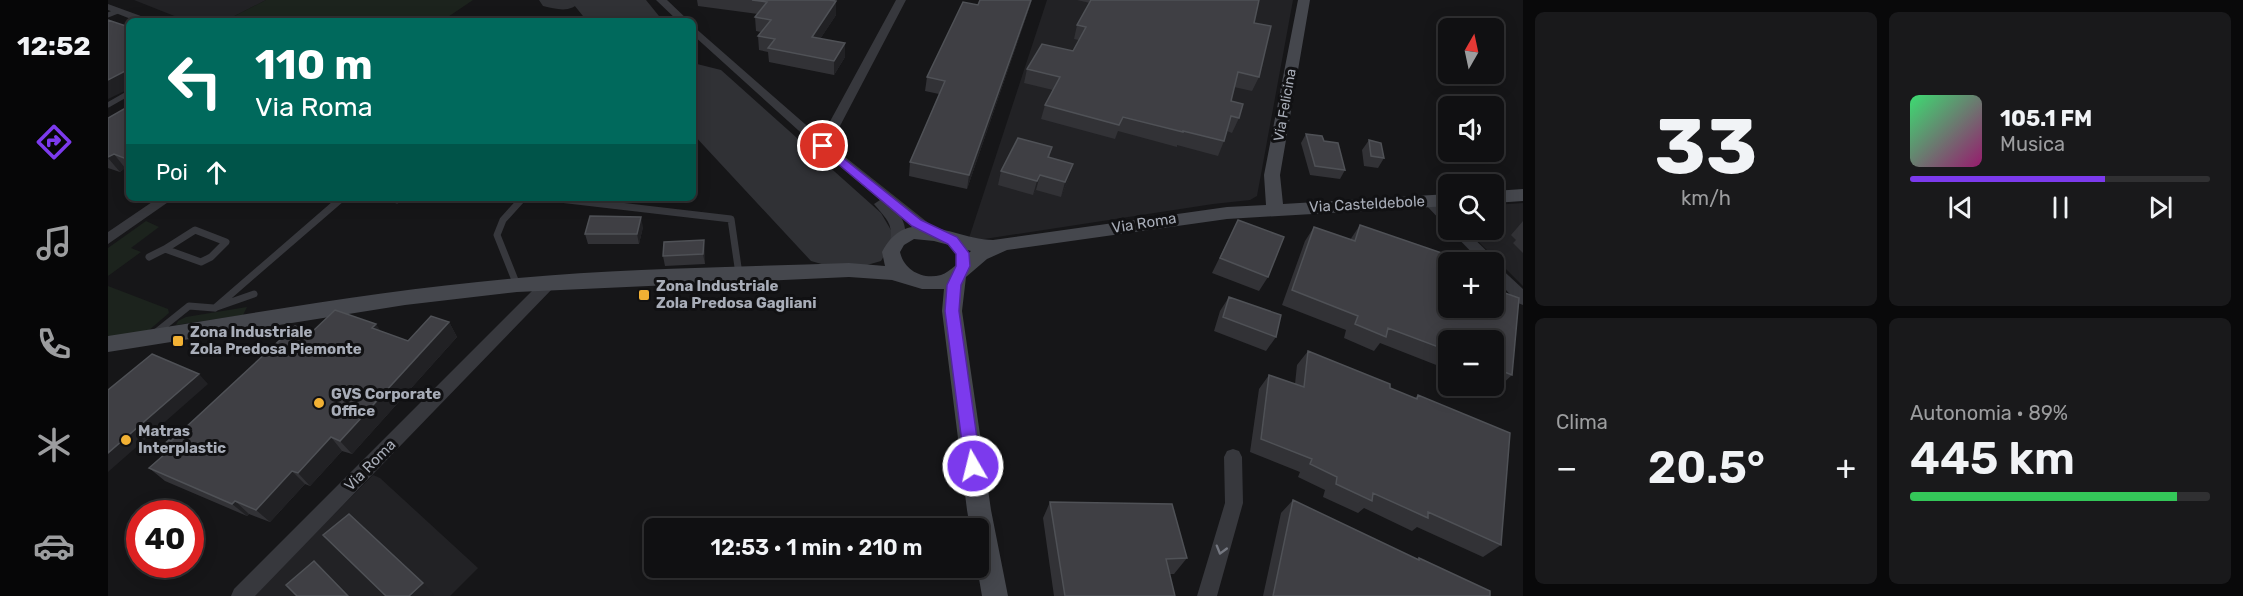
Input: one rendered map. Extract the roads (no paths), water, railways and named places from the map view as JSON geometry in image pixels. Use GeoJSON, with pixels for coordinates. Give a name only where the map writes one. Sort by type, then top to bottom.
{"type":"FeatureCollection","features":[{"type":"Feature","properties":{"kind":"street"},"geometry":{"type":"LineString","coordinates":[[661,0],[681,18]]}},
{"type":"Feature","properties":{"kind":"street"},"geometry":{"type":"LineString","coordinates":[[823,146],[902,0]]}},
{"type":"Feature","properties":{"kind":"street","name":"Via Felicina"},"geometry":{"type":"LineString","coordinates":[[1280,209],[1272,175],[1304,0]]}},
{"type":"Feature","properties":{"kind":"street"},"geometry":{"type":"LineString","coordinates":[[111,11],[135,18]]}},
{"type":"Feature","properties":{"kind":"street"},"geometry":{"type":"LineString","coordinates":[[696,32],[823,146],[917,223],[934,233]]}},
{"type":"Feature","properties":{"kind":"street"},"geometry":{"type":"LineString","coordinates":[[861,178],[873,196],[898,222],[894,249],[898,270],[943,299],[952,311]]}},
{"type":"Feature","properties":{"kind":"street"},"geometry":{"type":"LineString","coordinates":[[1504,196],[1523,195]]}},
{"type":"Feature","properties":{"kind":"street"},"geometry":{"type":"LineString","coordinates":[[108,239],[163,201]]}},
{"type":"Feature","properties":{"kind":"street"},"geometry":{"type":"LineString","coordinates":[[1430,201],[1438,209]]}},
{"type":"Feature","properties":{"kind":"street","name":"Via Casteldebole"},"geometry":{"type":"LineString","coordinates":[[1280,209],[1438,201]]}},
{"type":"Feature","properties":{"kind":"street","name":"Via Roma"},"geometry":{"type":"LineString","coordinates":[[849,270],[876,265],[915,233],[934,233],[979,246],[1003,245],[1180,218],[1280,209]]}},
{"type":"Feature","properties":{"kind":"street"},"geometry":{"type":"LineString","coordinates":[[952,240],[962,253],[964,260],[952,291],[952,311],[979,510],[995,596]]}},
{"type":"Feature","properties":{"kind":"street"},"geometry":{"type":"LineString","coordinates":[[1467,240],[1479,252]]}},
{"type":"Feature","properties":{"kind":"street","name":"Via Roma"},"geometry":{"type":"LineString","coordinates":[[108,344],[405,298],[517,285],[849,270],[870,271],[934,283],[943,282],[980,254],[1003,245]]}},
{"type":"Feature","properties":{"kind":"street"},"geometry":{"type":"LineString","coordinates":[[1504,279],[1523,299]]}},
{"type":"Feature","properties":{"kind":"street","name":"Via Roma"},"geometry":{"type":"LineString","coordinates":[[241,596],[549,283]]}},
{"type":"Feature","properties":{"kind":"street"},"geometry":{"type":"LineString","coordinates":[[1207,596],[1234,503],[1233,457]]}},
{"type":"Feature","properties":{"kind":"lane"},"geometry":{"type":"LineString","coordinates":[[108,105],[126,95]]}},
{"type":"Feature","properties":{"kind":"lane"},"geometry":{"type":"LineString","coordinates":[[215,308],[339,201]]}},
{"type":"Feature","properties":{"kind":"lane"},"geometry":{"type":"LineString","coordinates":[[517,285],[497,235],[498,227],[504,218],[520,201]]}},
{"type":"Feature","properties":{"kind":"lane"},"geometry":{"type":"LineString","coordinates":[[577,201],[731,219],[739,276]]}},
{"type":"Feature","properties":{"kind":"lane"},"geometry":{"type":"LineString","coordinates":[[149,257],[195,230],[226,243],[211,257],[201,262],[165,249]]}},
{"type":"Feature","properties":{"kind":"lane","name":"Via Roma"},"geometry":{"type":"LineString","coordinates":[[151,337],[189,306],[196,309],[215,308],[254,294]]}},
{"type":"Feature","properties":{"kind":"place","name":"Zona Industriale Zola Predosa Gagliani"},"geometry":{"type":"Point","coordinates":[644,295]}},
{"type":"Feature","properties":{"kind":"place","name":"Zona Industriale Zola Predosa Piemonte"},"geometry":{"type":"Point","coordinates":[178,341]}},
{"type":"Feature","properties":{"kind":"place","name":"GVS Corporate Office"},"geometry":{"type":"Point","coordinates":[319,403]}},
{"type":"Feature","properties":{"kind":"place","name":"Matras Interplastic"},"geometry":{"type":"Point","coordinates":[126,440]}}]}
